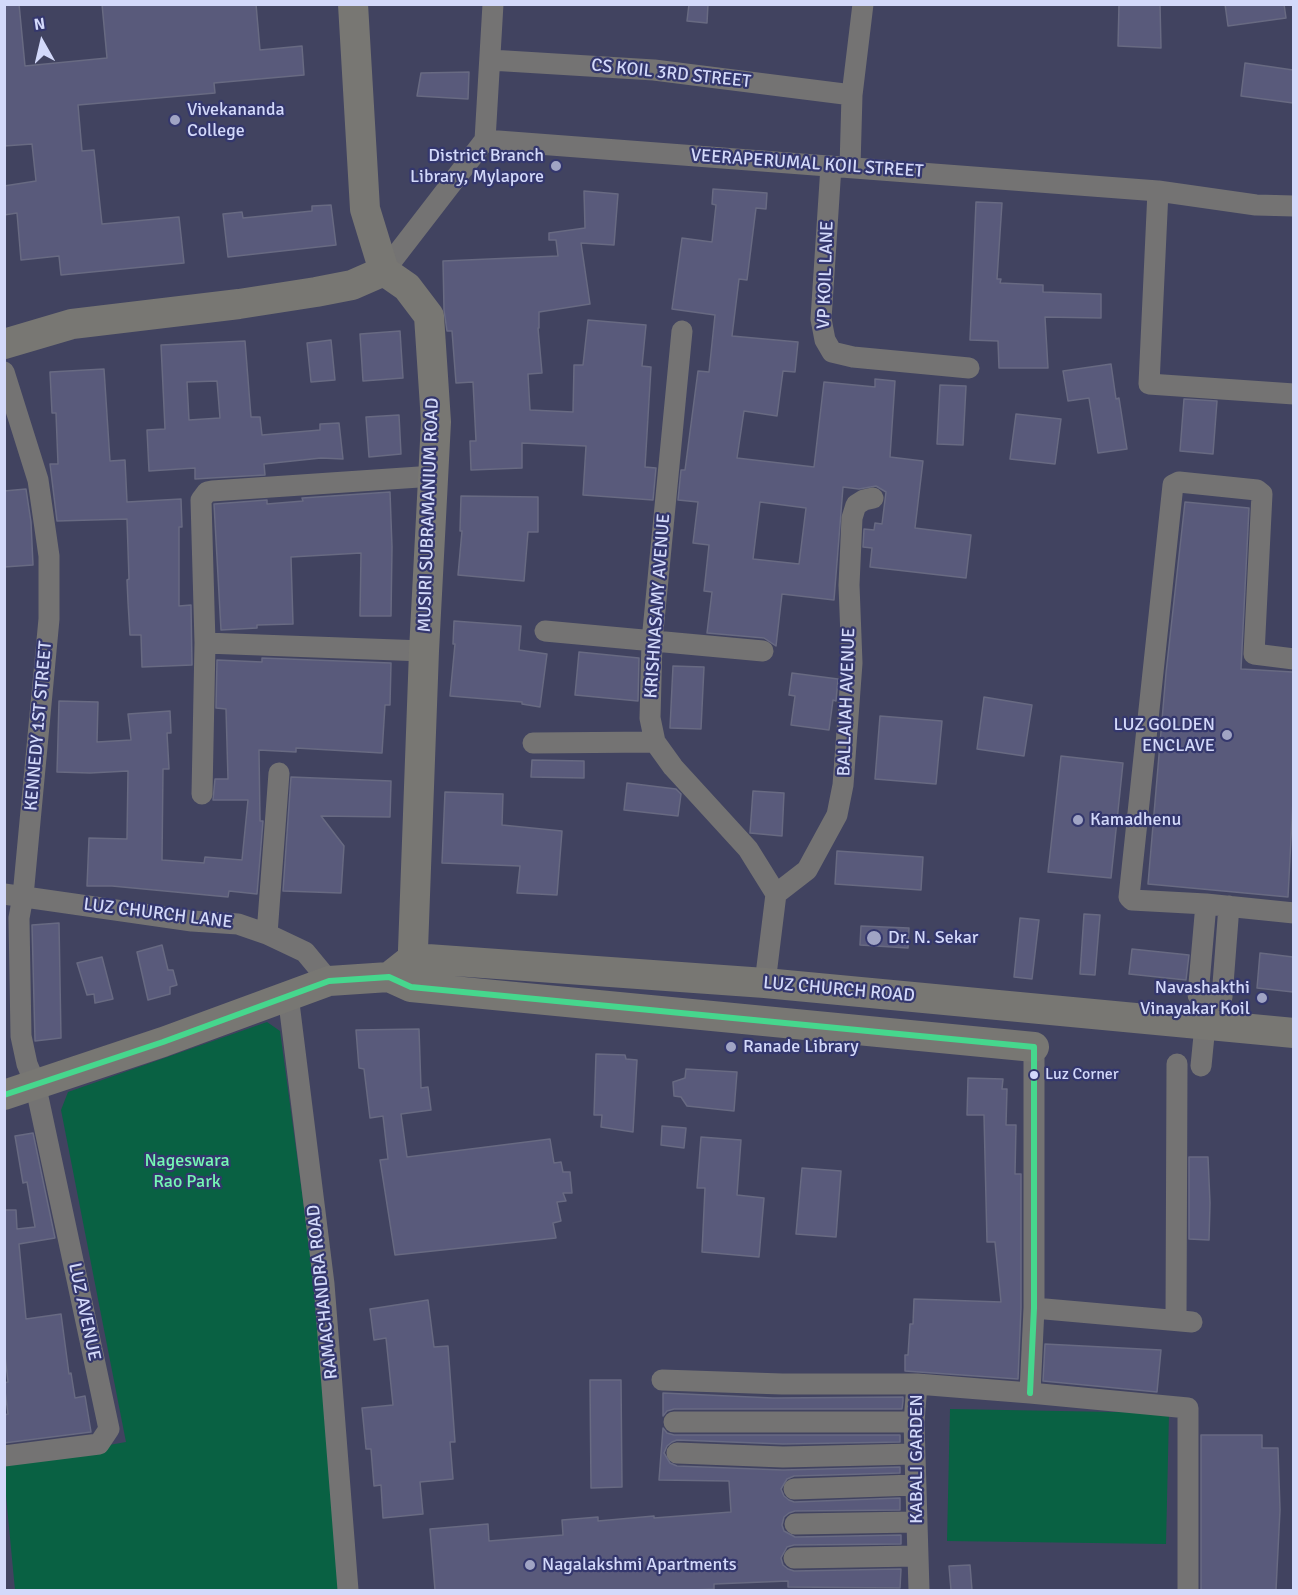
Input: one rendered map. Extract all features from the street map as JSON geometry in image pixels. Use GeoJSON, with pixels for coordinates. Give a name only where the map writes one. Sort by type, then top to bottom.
{"type":"FeatureCollection","features":[{"type":"Feature","properties":{"kind":"main road"},"geometry":{"type":"LineString","coordinates":[[4,344],[72,324],[239,304],[352,285],[384,271],[365,209],[353,4]]}},
{"type":"Feature","properties":{"kind":"main road","name":"MUSIRI SUBRAMANIUM ROAD"},"geometry":{"type":"LineString","coordinates":[[384,271],[407,287],[429,316],[436,422],[404,974]]}},
{"type":"Feature","properties":{"kind":"main road","name":"LUZ CHURCH ROAD"},"geometry":{"type":"LineString","coordinates":[[404,974],[854,1029],[1034,1047]]}},
{"type":"Feature","properties":{"kind":"main road","name":"LUZ CHURCH ROAD"},"geometry":{"type":"LineString","coordinates":[[4,1095],[163,1042],[288,994],[329,981],[404,974],[765,983],[1206,1015],[1293,1033]]}},
{"type":"Feature","properties":{"kind":"main road"},"geometry":{"type":"LineString","coordinates":[[854,1029],[856,991]]}},
{"type":"Feature","properties":{"kind":"street"},"geometry":{"type":"LineString","coordinates":[[384,271],[485,140],[493,4]]}},
{"type":"Feature","properties":{"kind":"street"},"geometry":{"type":"LineString","coordinates":[[841,166],[863,4]]}},
{"type":"Feature","properties":{"kind":"street","name":"CS KOIL 3RD STREET"},"geometry":{"type":"LineString","coordinates":[[490,60],[654,70],[852,95]]}},
{"type":"Feature","properties":{"kind":"street","name":"VEERAPERUMAL KOIL STREET"},"geometry":{"type":"LineString","coordinates":[[485,140],[1158,190],[1256,206],[1293,206]]}},
{"type":"Feature","properties":{"kind":"street","name":"VP KOIL LANE"},"geometry":{"type":"LineString","coordinates":[[841,166],[821,319],[825,340],[832,352],[853,357],[969,368]]}},
{"type":"Feature","properties":{"kind":"street"},"geometry":{"type":"LineString","coordinates":[[1158,190],[1149,384],[1293,394]]}},
{"type":"Feature","properties":{"kind":"street","name":"KRISHNASAMY AVENUE"},"geometry":{"type":"LineString","coordinates":[[682,331],[652,640],[650,718],[655,742],[673,767],[748,849],[776,894]]}},
{"type":"Feature","properties":{"kind":"street","name":"KENNEDY 1ST STREET"},"geometry":{"type":"LineString","coordinates":[[4,372],[38,480],[49,556],[49,619],[14,895],[19,918],[21,1036],[27,1064],[35,1083]]}},
{"type":"Feature","properties":{"kind":"street"},"geometry":{"type":"LineString","coordinates":[[202,794],[205,643],[201,501],[207,492],[434,476]]}},
{"type":"Feature","properties":{"kind":"street"},"geometry":{"type":"LineString","coordinates":[[1293,659],[1254,654],[1262,494],[1257,490],[1179,482],[1173,485],[1129,897],[1132,900],[1206,904],[1293,913]]}},
{"type":"Feature","properties":{"kind":"street","name":"BALLAIAH AVENUE"},"geometry":{"type":"LineString","coordinates":[[776,894],[807,870],[837,814],[843,786],[852,663],[849,585],[852,518],[856,505],[873,498]]}},
{"type":"Feature","properties":{"kind":"street"},"geometry":{"type":"LineString","coordinates":[[545,631],[763,651]]}},
{"type":"Feature","properties":{"kind":"street"},"geometry":{"type":"LineString","coordinates":[[205,643],[424,651]]}},
{"type":"Feature","properties":{"kind":"street"},"geometry":{"type":"LineString","coordinates":[[534,743],[655,742]]}},
{"type":"Feature","properties":{"kind":"street"},"geometry":{"type":"LineString","coordinates":[[267,934],[279,773]]}},
{"type":"Feature","properties":{"kind":"street"},"geometry":{"type":"LineString","coordinates":[[765,983],[776,894]]}},
{"type":"Feature","properties":{"kind":"street","name":"LUZ CHURCH LANE"},"geometry":{"type":"LineString","coordinates":[[14,895],[192,921],[238,924],[306,952],[329,981]]}},
{"type":"Feature","properties":{"kind":"street"},"geometry":{"type":"LineString","coordinates":[[1201,1066],[1206,1015],[1198,995],[1206,904]]}},
{"type":"Feature","properties":{"kind":"street"},"geometry":{"type":"LineString","coordinates":[[1206,1015],[1222,997],[1229,906]]}},
{"type":"Feature","properties":{"kind":"street","name":"RAMACHANDRA ROAD"},"geometry":{"type":"LineString","coordinates":[[288,994],[324,1284],[348,1590]]}},
{"type":"Feature","properties":{"kind":"street"},"geometry":{"type":"LineString","coordinates":[[1030,1393],[1034,1308],[1034,1047]]}},
{"type":"Feature","properties":{"kind":"street"},"geometry":{"type":"LineString","coordinates":[[1034,1308],[1184,1321],[1177,1064]]}},
{"type":"Feature","properties":{"kind":"street","name":"LUZ AVENUE"},"geometry":{"type":"LineString","coordinates":[[4,1456],[99,1444],[109,1429],[35,1083]]}},
{"type":"Feature","properties":{"kind":"street"},"geometry":{"type":"LineString","coordinates":[[662,1380],[782,1384],[917,1384]]}},
{"type":"Feature","properties":{"kind":"street","name":"KABALI GARDEN"},"geometry":{"type":"LineString","coordinates":[[919,1590],[916,1556],[914,1422],[917,1384],[1188,1408],[1188,1590]]}},
{"type":"Feature","properties":{"kind":"street"},"geometry":{"type":"LineString","coordinates":[[674,1422],[914,1422]]}},
{"type":"Feature","properties":{"kind":"street"},"geometry":{"type":"LineString","coordinates":[[676,1453],[783,1457],[915,1454]]}},
{"type":"Feature","properties":{"kind":"street"},"geometry":{"type":"LineString","coordinates":[[794,1489],[915,1485]]}},
{"type":"Feature","properties":{"kind":"street"},"geometry":{"type":"LineString","coordinates":[[795,1524],[916,1522]]}},
{"type":"Feature","properties":{"kind":"street"},"geometry":{"type":"LineString","coordinates":[[795,1557],[916,1556]]}},
{"type":"Feature","properties":{"kind":"green space","name":"Nageswara Rao Park"},"geometry":{"type":"Polygon","coordinates":[[[267,1022],[280,1031],[356,1590],[15,1590],[4,1464],[126,1442],[61,1110],[68,1092],[267,1022]]]}},
{"type":"Feature","properties":{"kind":"green space"},"geometry":{"type":"Polygon","coordinates":[[[950,1409],[1169,1413],[1166,1544],[947,1541],[950,1409]]]}},
{"type":"Feature","properties":{"kind":"building"},"geometry":{"type":"Polygon","coordinates":[[[4,4],[19,4],[25,66],[107,58],[102,4],[256,4],[260,50],[302,46],[304,75],[214,83],[215,93],[78,105],[82,151],[94,150],[102,224],[179,217],[184,263],[61,275],[59,256],[21,260],[17,213],[4,215],[4,186],[36,181],[32,144],[4,146],[4,4]]]}},
{"type":"Feature","properties":{"kind":"building"},"geometry":{"type":"Polygon","coordinates":[[[689,4],[708,4],[707,23],[687,21],[689,4]]]}},
{"type":"Feature","properties":{"kind":"building"},"geometry":{"type":"Polygon","coordinates":[[[1119,4],[1160,4],[1161,48],[1118,46],[1119,4]]]}},
{"type":"Feature","properties":{"kind":"building"},"geometry":{"type":"Polygon","coordinates":[[[1225,4],[1284,4],[1286,18],[1228,26],[1225,4]]]}},
{"type":"Feature","properties":{"kind":"building"},"geometry":{"type":"Polygon","coordinates":[[[1245,63],[1293,70],[1293,103],[1241,96],[1245,63]]]}},
{"type":"Feature","properties":{"kind":"building"},"geometry":{"type":"Polygon","coordinates":[[[469,72],[468,99],[417,96],[421,73],[469,72]]]}},
{"type":"Feature","properties":{"kind":"building"},"geometry":{"type":"Polygon","coordinates":[[[713,189],[767,193],[766,209],[756,208],[747,280],[739,279],[732,336],[798,342],[795,372],[783,371],[777,416],[744,411],[737,458],[814,467],[824,382],[875,387],[875,379],[895,381],[890,457],[923,461],[915,528],[971,535],[966,578],[870,567],[872,548],[863,547],[864,529],[874,530],[875,523],[882,524],[886,492],[876,486],[859,489],[843,487],[834,600],[782,594],[776,646],[764,638],[707,633],[712,592],[704,591],[709,545],[693,543],[698,502],[678,500],[681,470],[685,470],[698,371],[709,372],[715,315],[672,309],[682,238],[712,242],[716,205],[712,204],[713,189]],[[760,502],[753,559],[799,564],[806,508],[760,502]]]}},
{"type":"Feature","properties":{"kind":"building"},"geometry":{"type":"Polygon","coordinates":[[[584,191],[618,194],[614,245],[581,243],[590,304],[539,312],[542,373],[528,374],[530,410],[573,412],[574,365],[583,365],[588,320],[646,325],[642,366],[651,367],[645,467],[656,468],[653,500],[583,495],[586,446],[522,443],[522,468],[471,470],[470,441],[476,441],[473,382],[456,383],[452,331],[447,331],[444,310],[443,261],[558,256],[556,240],[549,240],[549,233],[585,228],[584,191]]]}},
{"type":"Feature","properties":{"kind":"building"},"geometry":{"type":"Polygon","coordinates":[[[976,202],[1002,203],[997,279],[1001,279],[1000,283],[1043,285],[1043,292],[1101,294],[1101,318],[1045,317],[1048,368],[999,368],[998,341],[970,340],[976,202]]]}},
{"type":"Feature","properties":{"kind":"building"},"geometry":{"type":"Polygon","coordinates":[[[331,205],[336,245],[228,257],[223,214],[242,212],[243,218],[312,211],[312,206],[331,205]]]}},
{"type":"Feature","properties":{"kind":"building"},"geometry":{"type":"Polygon","coordinates":[[[400,331],[403,378],[363,381],[360,334],[400,331]]]}},
{"type":"Feature","properties":{"kind":"building"},"geometry":{"type":"Polygon","coordinates":[[[331,340],[335,380],[311,382],[307,343],[331,340]]]}},
{"type":"Feature","properties":{"kind":"building"},"geometry":{"type":"Polygon","coordinates":[[[245,341],[251,417],[260,417],[262,435],[320,430],[320,424],[339,423],[343,459],[321,458],[264,464],[265,475],[195,479],[195,468],[149,471],[147,430],[165,429],[161,345],[245,341]],[[217,381],[187,382],[189,420],[220,418],[217,381]]]}},
{"type":"Feature","properties":{"kind":"building"},"geometry":{"type":"Polygon","coordinates":[[[1111,364],[1127,449],[1098,453],[1089,398],[1068,401],[1063,371],[1111,364]]]}},
{"type":"Feature","properties":{"kind":"building"},"geometry":{"type":"Polygon","coordinates":[[[104,369],[110,461],[125,460],[127,502],[181,499],[179,606],[191,605],[192,665],[142,667],[141,635],[130,635],[127,519],[57,521],[50,464],[58,464],[56,413],[52,413],[50,372],[104,369]]]}},
{"type":"Feature","properties":{"kind":"building"},"geometry":{"type":"Polygon","coordinates":[[[940,385],[966,386],[963,445],[937,444],[940,385]]]}},
{"type":"Feature","properties":{"kind":"building"},"geometry":{"type":"Polygon","coordinates":[[[1184,399],[1217,401],[1213,454],[1180,451],[1184,399]]]}},
{"type":"Feature","properties":{"kind":"building"},"geometry":{"type":"Polygon","coordinates":[[[1016,414],[1061,419],[1055,464],[1010,459],[1016,414]]]}},
{"type":"Feature","properties":{"kind":"building"},"geometry":{"type":"Polygon","coordinates":[[[399,415],[401,454],[369,457],[366,417],[399,415]]]}},
{"type":"Feature","properties":{"kind":"building"},"geometry":{"type":"Polygon","coordinates":[[[26,489],[31,522],[33,565],[4,567],[4,491],[26,489]]]}},
{"type":"Feature","properties":{"kind":"building"},"geometry":{"type":"Polygon","coordinates":[[[390,492],[391,616],[360,616],[361,553],[291,557],[293,624],[257,625],[257,628],[221,630],[214,504],[267,500],[267,504],[303,501],[302,498],[390,492]]]}},
{"type":"Feature","properties":{"kind":"building"},"geometry":{"type":"Polygon","coordinates":[[[461,496],[538,497],[538,532],[528,532],[524,581],[458,575],[462,531],[460,531],[461,496]]]}},
{"type":"Feature","properties":{"kind":"building","name":"LUZ GOLDEN ENCLAVE"},"geometry":{"type":"Polygon","coordinates":[[[1185,502],[1249,508],[1241,669],[1293,672],[1293,800],[1288,897],[1148,884],[1166,673],[1185,502]]]}},
{"type":"Feature","properties":{"kind":"building"},"geometry":{"type":"Polygon","coordinates":[[[454,621],[521,626],[519,650],[547,654],[540,707],[522,704],[522,702],[450,696],[455,644],[453,644],[454,621]]]}},
{"type":"Feature","properties":{"kind":"building"},"geometry":{"type":"Polygon","coordinates":[[[579,652],[639,658],[638,701],[575,695],[579,652]]]}},
{"type":"Feature","properties":{"kind":"building"},"geometry":{"type":"Polygon","coordinates":[[[262,658],[391,663],[390,705],[385,705],[382,753],[296,748],[296,752],[259,750],[260,821],[263,821],[257,894],[229,891],[228,897],[112,886],[87,886],[89,838],[127,839],[128,771],[57,772],[59,701],[98,702],[97,742],[131,740],[128,714],[170,711],[171,733],[167,733],[169,769],[163,769],[162,860],[204,863],[205,857],[242,860],[248,800],[213,800],[215,779],[228,779],[226,709],[216,708],[217,660],[262,662],[262,658]]]}},
{"type":"Feature","properties":{"kind":"building"},"geometry":{"type":"Polygon","coordinates":[[[673,666],[704,667],[701,729],[670,728],[673,666]]]}},
{"type":"Feature","properties":{"kind":"building"},"geometry":{"type":"Polygon","coordinates":[[[792,673],[838,679],[836,701],[833,700],[829,730],[791,725],[795,696],[789,695],[792,673]]]}},
{"type":"Feature","properties":{"kind":"building"},"geometry":{"type":"Polygon","coordinates":[[[984,697],[1032,705],[1024,756],[977,749],[984,697]]]}},
{"type":"Feature","properties":{"kind":"building"},"geometry":{"type":"Polygon","coordinates":[[[880,716],[942,721],[936,784],[875,779],[880,716]]]}},
{"type":"Feature","properties":{"kind":"building"},"geometry":{"type":"Polygon","coordinates":[[[1061,756],[1123,763],[1111,878],[1048,872],[1061,756]]]}},
{"type":"Feature","properties":{"kind":"building"},"geometry":{"type":"Polygon","coordinates":[[[532,760],[584,761],[584,778],[531,777],[532,760]]]}},
{"type":"Feature","properties":{"kind":"building"},"geometry":{"type":"Polygon","coordinates":[[[291,777],[391,781],[390,817],[321,816],[344,846],[341,893],[283,891],[291,777]]]}},
{"type":"Feature","properties":{"kind":"building"},"geometry":{"type":"Polygon","coordinates":[[[627,783],[676,789],[681,794],[678,816],[624,810],[627,783]]]}},
{"type":"Feature","properties":{"kind":"building"},"geometry":{"type":"Polygon","coordinates":[[[753,791],[784,793],[782,836],[750,833],[753,791]]]}},
{"type":"Feature","properties":{"kind":"building"},"geometry":{"type":"Polygon","coordinates":[[[445,792],[503,794],[502,825],[562,831],[557,895],[517,893],[520,866],[442,863],[445,792]]]}},
{"type":"Feature","properties":{"kind":"building"},"geometry":{"type":"Polygon","coordinates":[[[837,851],[923,857],[921,890],[835,884],[837,851]]]}},
{"type":"Feature","properties":{"kind":"building"},"geometry":{"type":"Polygon","coordinates":[[[1084,914],[1100,915],[1095,975],[1080,974],[1084,914]]]}},
{"type":"Feature","properties":{"kind":"building"},"geometry":{"type":"Polygon","coordinates":[[[1020,918],[1039,920],[1032,979],[1014,977],[1020,918]]]}},
{"type":"Feature","properties":{"kind":"building"},"geometry":{"type":"Polygon","coordinates":[[[59,923],[61,1038],[35,1041],[32,925],[59,923]]]}},
{"type":"Feature","properties":{"kind":"building"},"geometry":{"type":"Polygon","coordinates":[[[861,926],[909,928],[908,948],[860,945],[861,926]]]}},
{"type":"Feature","properties":{"kind":"building"},"geometry":{"type":"Polygon","coordinates":[[[162,945],[168,970],[173,970],[177,985],[170,987],[170,994],[148,1000],[137,952],[162,945]]]}},
{"type":"Feature","properties":{"kind":"building"},"geometry":{"type":"Polygon","coordinates":[[[1132,949],[1189,955],[1186,980],[1129,974],[1132,949]]]}},
{"type":"Feature","properties":{"kind":"building"},"geometry":{"type":"Polygon","coordinates":[[[1260,953],[1293,957],[1293,992],[1257,988],[1260,953]]]}},
{"type":"Feature","properties":{"kind":"building"},"geometry":{"type":"Polygon","coordinates":[[[102,957],[113,999],[95,1003],[94,994],[87,995],[77,963],[102,957]]]}},
{"type":"Feature","properties":{"kind":"building"},"geometry":{"type":"Polygon","coordinates":[[[419,1029],[421,1088],[428,1087],[431,1110],[401,1114],[407,1157],[550,1139],[554,1163],[561,1162],[563,1172],[570,1172],[572,1193],[563,1193],[566,1201],[557,1202],[561,1221],[553,1223],[556,1238],[395,1255],[380,1160],[388,1159],[383,1116],[370,1118],[364,1069],[359,1068],[356,1030],[419,1029]]]}},
{"type":"Feature","properties":{"kind":"building"},"geometry":{"type":"Polygon","coordinates":[[[596,1054],[625,1055],[626,1059],[637,1060],[633,1132],[601,1127],[602,1115],[594,1115],[596,1054]]]}},
{"type":"Feature","properties":{"kind":"building"},"geometry":{"type":"Polygon","coordinates":[[[686,1069],[737,1072],[734,1111],[687,1106],[681,1097],[674,1096],[673,1082],[685,1078],[686,1069]]]}},
{"type":"Feature","properties":{"kind":"building"},"geometry":{"type":"Polygon","coordinates":[[[968,1078],[1003,1079],[1002,1089],[1007,1089],[1006,1125],[1016,1125],[1015,1174],[1021,1174],[1021,1308],[1018,1379],[905,1371],[910,1324],[913,1324],[914,1299],[1001,1302],[995,1242],[987,1242],[984,1115],[967,1115],[968,1078]]]}},
{"type":"Feature","properties":{"kind":"building"},"geometry":{"type":"Polygon","coordinates":[[[662,1126],[686,1128],[684,1148],[661,1145],[662,1126]]]}},
{"type":"Feature","properties":{"kind":"building"},"geometry":{"type":"Polygon","coordinates":[[[33,1133],[55,1238],[19,1244],[26,1319],[61,1314],[69,1374],[71,1373],[75,1398],[85,1396],[91,1432],[4,1443],[4,1415],[8,1414],[4,1383],[8,1382],[4,1347],[4,1210],[16,1210],[17,1229],[35,1227],[27,1182],[23,1183],[15,1136],[33,1133]]]}},
{"type":"Feature","properties":{"kind":"building"},"geometry":{"type":"Polygon","coordinates":[[[701,1137],[741,1140],[737,1195],[764,1198],[759,1257],[702,1252],[705,1188],[697,1188],[701,1137]]]}},
{"type":"Feature","properties":{"kind":"building"},"geometry":{"type":"Polygon","coordinates":[[[1189,1157],[1208,1157],[1209,1240],[1189,1239],[1189,1157]]]}},
{"type":"Feature","properties":{"kind":"building"},"geometry":{"type":"Polygon","coordinates":[[[802,1168],[841,1171],[836,1237],[796,1234],[802,1168]]]}},
{"type":"Feature","properties":{"kind":"building"},"geometry":{"type":"Polygon","coordinates":[[[428,1300],[434,1347],[448,1346],[455,1442],[450,1442],[453,1479],[420,1482],[423,1514],[383,1518],[381,1485],[374,1486],[371,1449],[366,1449],[362,1408],[393,1405],[386,1338],[374,1340],[370,1309],[428,1300]]]}},
{"type":"Feature","properties":{"kind":"building"},"geometry":{"type":"Polygon","coordinates":[[[1045,1344],[1161,1350],[1157,1392],[1043,1381],[1045,1344]]]}},
{"type":"Feature","properties":{"kind":"building"},"geometry":{"type":"Polygon","coordinates":[[[590,1380],[621,1380],[622,1487],[591,1488],[590,1380]]]}},
{"type":"Feature","properties":{"kind":"building"},"geometry":{"type":"Polygon","coordinates":[[[663,1393],[773,1398],[903,1397],[903,1401],[902,1409],[674,1409],[667,1411],[663,1416],[663,1393]]]}},
{"type":"Feature","properties":{"kind":"building"},"geometry":{"type":"Polygon","coordinates":[[[663,1428],[667,1433],[674,1435],[900,1435],[900,1442],[783,1444],[677,1440],[667,1446],[664,1453],[670,1463],[677,1466],[783,1470],[900,1467],[900,1473],[794,1476],[787,1479],[781,1489],[784,1496],[794,1502],[900,1498],[900,1510],[795,1511],[784,1517],[782,1525],[784,1531],[795,1537],[901,1535],[901,1544],[794,1545],[787,1547],[781,1558],[783,1565],[794,1571],[901,1569],[900,1588],[788,1587],[788,1581],[714,1584],[714,1589],[691,1590],[435,1590],[430,1529],[488,1524],[489,1541],[563,1535],[562,1520],[598,1517],[598,1521],[731,1512],[729,1481],[659,1480],[663,1428]]]}},
{"type":"Feature","properties":{"kind":"building"},"geometry":{"type":"Polygon","coordinates":[[[1201,1435],[1262,1435],[1262,1448],[1278,1448],[1280,1510],[1276,1590],[1201,1590],[1201,1435]]]}},
{"type":"Feature","properties":{"kind":"building"},"geometry":{"type":"Polygon","coordinates":[[[970,1565],[972,1590],[951,1590],[949,1566],[970,1565]]]}},
{"type":"Feature","properties":{"kind":"transit line"},"geometry":{"type":"LineString","coordinates":[[4,1095],[163,1042],[329,981],[389,977],[411,987],[1034,1047],[1034,1308],[1030,1393]]}},
{"type":"Feature","properties":{"kind":"place","name":"Vivekananda College"},"geometry":{"type":"Point","coordinates":[175,120]}},
{"type":"Feature","properties":{"kind":"place","name":"District Branch Library, Mylapore"},"geometry":{"type":"Point","coordinates":[556,166]}},
{"type":"Feature","properties":{"kind":"place","name":"LUZ GOLDEN ENCLAVE"},"geometry":{"type":"Point","coordinates":[1227,735]}},
{"type":"Feature","properties":{"kind":"place","name":"Kamadhenu"},"geometry":{"type":"Point","coordinates":[1078,820]}},
{"type":"Feature","properties":{"kind":"place","name":"Dr. N. Sekar"},"geometry":{"type":"Point","coordinates":[874,938]}},
{"type":"Feature","properties":{"kind":"place","name":"Navashakthi Vinayakar Koil"},"geometry":{"type":"Point","coordinates":[1262,998]}},
{"type":"Feature","properties":{"kind":"place","name":"Ranade Library"},"geometry":{"type":"Point","coordinates":[731,1047]}},
{"type":"Feature","properties":{"kind":"place","name":"Luz Corner"},"geometry":{"type":"Point","coordinates":[1034,1075]}},
{"type":"Feature","properties":{"kind":"place","name":"Nagalakshmi Apartments"},"geometry":{"type":"Point","coordinates":[530,1565]}}]}
